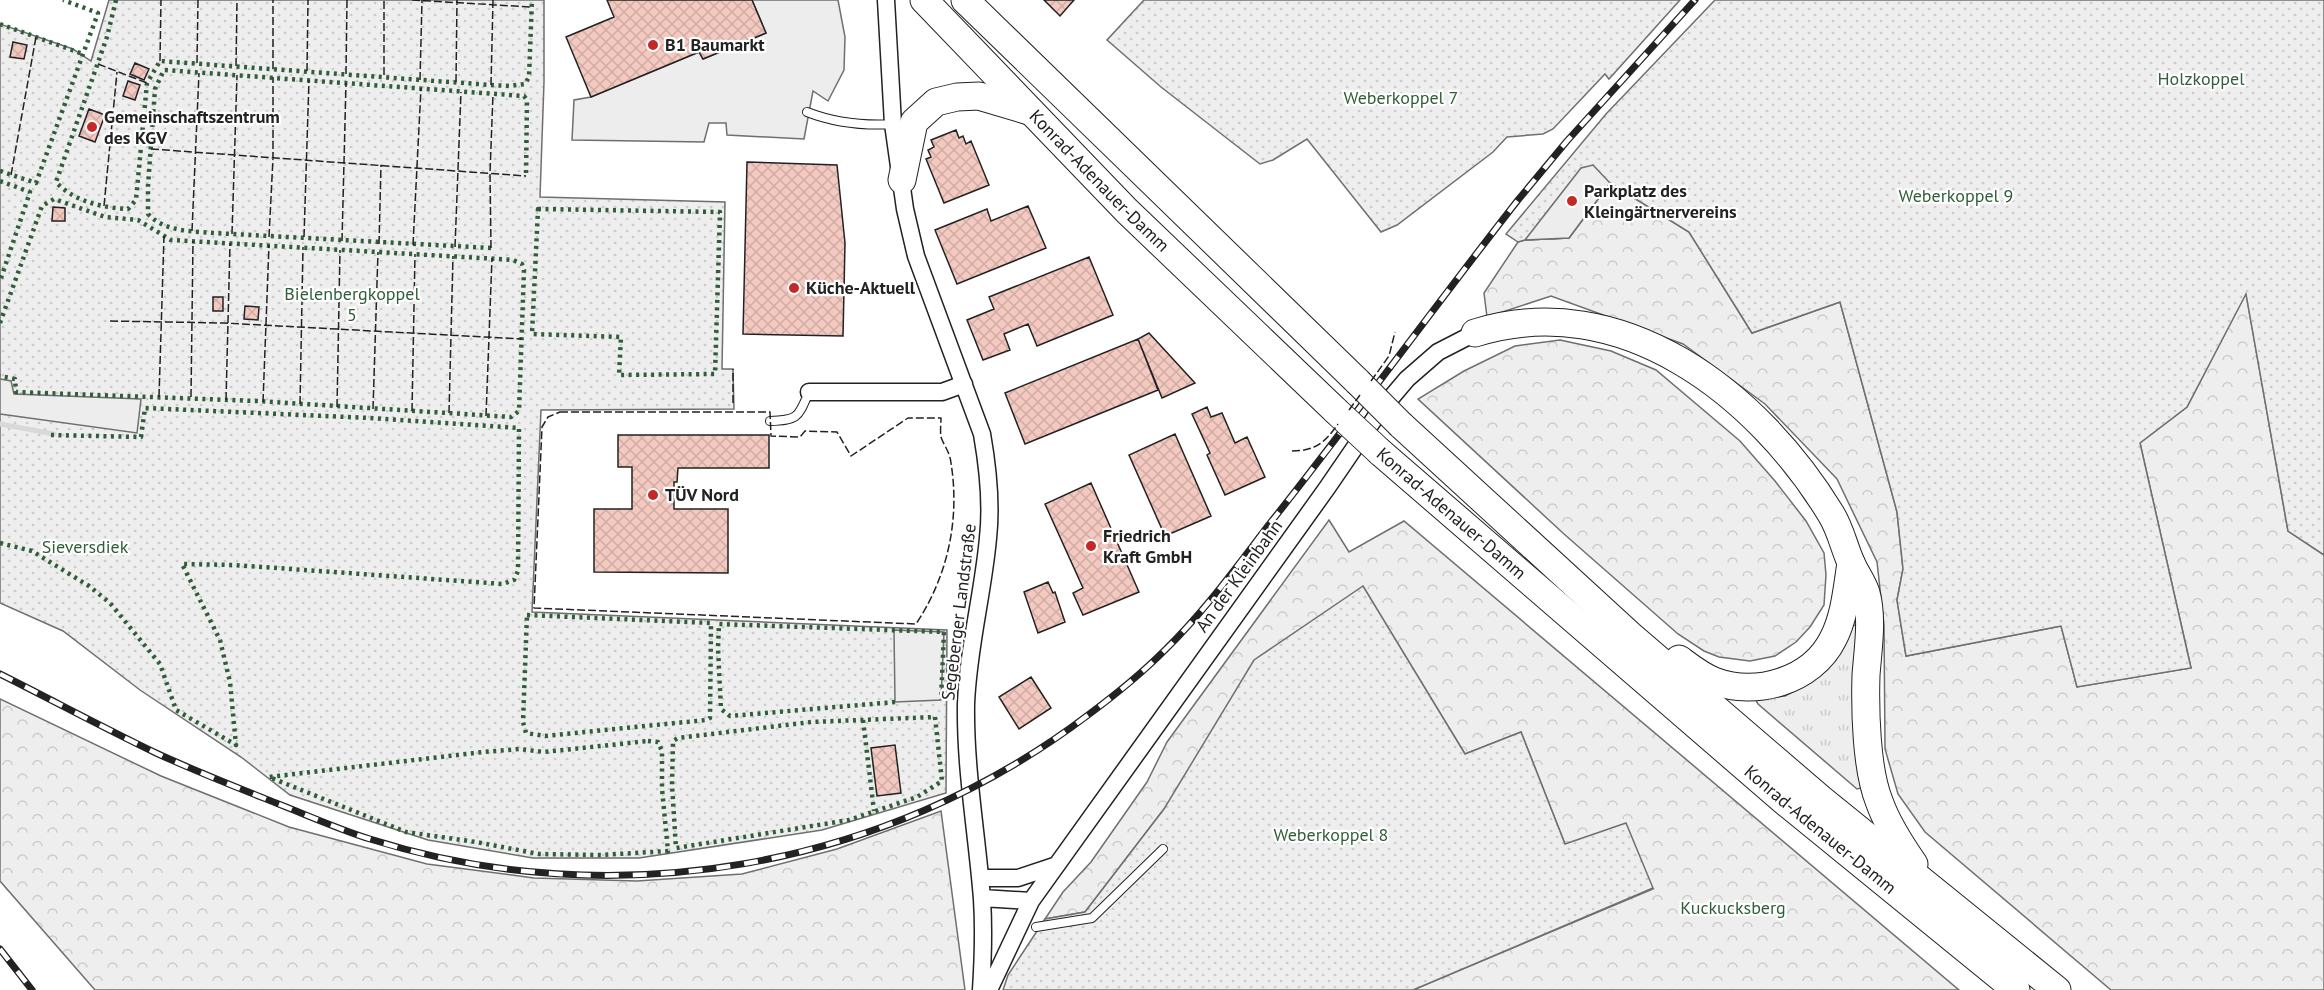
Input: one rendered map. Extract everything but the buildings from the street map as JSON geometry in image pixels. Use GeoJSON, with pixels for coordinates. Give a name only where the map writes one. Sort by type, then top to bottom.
{"type":"FeatureCollection","features":[{"type":"Feature","properties":{"kind":"highway","name":"Konrad-Adenauer-Damm"},"geometry":{"type":"LineString","coordinates":[[965,0],[1401,424],[1630,635],[1821,799],[2057,990]]}},
{"type":"Feature","properties":{"kind":"highway"},"geometry":{"type":"LineString","coordinates":[[977,0],[998,34]]}},
{"type":"Feature","properties":{"kind":"highway","name":"Konrad-Adenauer-Damm"},"geometry":{"type":"LineString","coordinates":[[925,3],[1127,211],[1380,452],[1784,801],[2016,990]]}},
{"type":"Feature","properties":{"kind":"highway"},"geometry":{"type":"LineString","coordinates":[[902,180],[903,123],[936,102],[957,97],[979,96],[1029,111]]}},
{"type":"Feature","properties":{"kind":"highway"},"geometry":{"type":"LineString","coordinates":[[1475,333],[1510,323],[1531,321],[1578,323],[1634,338],[1663,350],[1689,366],[1744,409],[1793,460],[1835,521],[1851,563],[1866,592],[1869,608],[1866,698],[1870,764],[1878,799],[1896,837],[1941,896]]}},
{"type":"Feature","properties":{"kind":"highway"},"geometry":{"type":"LineString","coordinates":[[1630,635],[1673,655],[1714,681],[1748,689],[1782,681],[1808,668],[1833,640],[1840,623],[1851,563]]}},
{"type":"Feature","properties":{"kind":"street"},"geometry":{"type":"LineString","coordinates":[[886,0],[903,123]]}},
{"type":"Feature","properties":{"kind":"street","name":"Segeberger Landstraße"},"geometry":{"type":"LineString","coordinates":[[902,180],[905,209],[916,256],[982,434],[990,492],[988,537],[970,655],[966,705],[967,750],[982,898],[984,945],[981,990]]}},
{"type":"Feature","properties":{"kind":"street","name":"An der Kleinbahn"},"geometry":{"type":"LineString","coordinates":[[989,990],[1031,901],[1327,488],[1378,412],[1407,379],[1437,352],[1475,333]]}},
{"type":"Feature","properties":{"kind":"street"},"geometry":{"type":"LineString","coordinates":[[809,392],[942,392],[964,384]]}},
{"type":"Feature","properties":{"kind":"street"},"geometry":{"type":"LineString","coordinates":[[980,878],[1018,878],[1057,865]]}},
{"type":"Feature","properties":{"kind":"street"},"geometry":{"type":"LineString","coordinates":[[982,898],[1031,901]]}},
{"type":"Feature","properties":{"kind":"lane"},"geometry":{"type":"LineString","coordinates":[[807,112],[829,121],[877,125],[903,123]]}},
{"type":"Feature","properties":{"kind":"lane"},"geometry":{"type":"LineString","coordinates":[[770,421],[790,421],[799,413],[809,392]]}},
{"type":"Feature","properties":{"kind":"lane"},"geometry":{"type":"LineString","coordinates":[[1036,927],[1092,918],[1162,849]]}},
{"type":"Feature","properties":{"kind":"green space","name":"Bielenbergkoppel 5"},"geometry":{"type":"Polygon","coordinates":[[[109,0],[544,0],[540,197],[725,202],[722,369],[733,369],[734,409],[541,410],[532,612],[947,630],[946,793],[822,830],[639,858],[533,858],[428,840],[290,795],[241,757],[140,690],[63,631],[0,603],[0,24],[73,49],[91,61],[109,0]]]}},
{"type":"Feature","properties":{"kind":"green space","name":"Weberkoppel 7"},"geometry":{"type":"Polygon","coordinates":[[[1144,0],[1680,0],[1609,79],[1605,74],[1553,129],[1543,134],[1507,137],[1493,152],[1397,225],[1381,232],[1307,139],[1273,160],[1260,164],[1161,87],[1107,40],[1144,0]]]}},
{"type":"Feature","properties":{"kind":"green space","name":"Weberkoppel 9"},"geometry":{"type":"Polygon","coordinates":[[[1715,0],[2324,0],[2324,555],[2288,531],[2246,294],[2187,407],[2140,443],[2191,668],[2077,687],[2061,626],[1906,656],[1897,600],[1903,569],[1897,512],[1840,302],[1752,333],[1689,232],[1610,183],[1569,238],[1518,242],[1506,234],[1606,114],[1715,0]]]}},
{"type":"Feature","properties":{"kind":"green space"},"geometry":{"type":"Polygon","coordinates":[[[1610,183],[1689,232],[1752,333],[1840,302],[1897,512],[1903,569],[1897,600],[1906,656],[2061,626],[2077,687],[2191,668],[2140,443],[2187,407],[2246,293],[2288,531],[2324,555],[2324,990],[2111,990],[1925,832],[1898,794],[1885,749],[1884,625],[1877,562],[1837,479],[1765,404],[1683,344],[1551,296],[1487,317],[1484,293],[1518,242],[1569,238],[1610,183]]]}},
{"type":"Feature","properties":{"kind":"green space"},"geometry":{"type":"Polygon","coordinates":[[[1560,340],[1611,351],[1656,370],[1740,441],[1775,481],[1806,521],[1824,553],[1826,575],[1824,605],[1810,627],[1796,642],[1775,656],[1750,661],[1719,657],[1704,651],[1678,634],[1564,534],[1418,399],[1464,371],[1515,346],[1560,340]]]}},
{"type":"Feature","properties":{"kind":"green space","name":"Kuckucksberg"},"geometry":{"type":"Polygon","coordinates":[[[1329,520],[1349,552],[1404,521],[1959,990],[1413,990],[1653,889],[1565,844],[1521,732],[1465,754],[1363,587],[1164,809],[1085,912],[1045,919],[1063,892],[1091,862],[1147,782],[1167,742],[1329,520]]]}},
{"type":"Feature","properties":{"kind":"green space","name":"Weberkoppel 8"},"geometry":{"type":"Polygon","coordinates":[[[1363,586],[1465,754],[1521,732],[1565,844],[1626,823],[1653,888],[1413,990],[1003,990],[1008,975],[1045,919],[1085,912],[1164,809],[1254,660],[1363,586]]]}},
{"type":"Feature","properties":{"kind":"green space"},"geometry":{"type":"Polygon","coordinates":[[[1855,625],[1857,628],[1855,729],[1861,788],[1857,789],[1755,699],[1785,696],[1800,688],[1851,626],[1855,625]]]}},
{"type":"Feature","properties":{"kind":"green space"},"geometry":{"type":"Polygon","coordinates":[[[0,699],[161,776],[289,827],[427,864],[534,878],[637,881],[742,874],[837,849],[941,811],[965,990],[95,990],[0,881],[0,699]]]}},
{"type":"Feature","properties":{"kind":"shaded area"},"geometry":{"type":"Polygon","coordinates":[[[752,0],[838,0],[845,37],[844,70],[828,101],[813,91],[804,139],[727,135],[726,123],[709,123],[704,142],[572,140],[574,100],[591,97],[699,52],[703,59],[766,33],[752,0]]]}},
{"type":"Feature","properties":{"kind":"shaded area"},"geometry":{"type":"Polygon","coordinates":[[[1593,165],[1610,183],[1569,238],[1525,240],[1581,168],[1593,165]]]}},
{"type":"Feature","properties":{"kind":"shaded area"},"geometry":{"type":"Polygon","coordinates":[[[0,379],[11,381],[14,394],[141,399],[137,433],[0,414],[0,379]]]}},
{"type":"Feature","properties":{"kind":"shaded area"},"geometry":{"type":"Polygon","coordinates":[[[894,630],[944,632],[941,700],[895,702],[894,630]]]}},
{"type":"Feature","properties":{"kind":"waterway"},"geometry":{"type":"LineString","coordinates":[[0,424],[54,434]]}},
{"type":"Feature","properties":{"kind":"railway"},"geometry":{"type":"LineString","coordinates":[[0,674],[156,753],[216,779],[358,835],[463,862],[557,874],[651,874],[744,864],[836,842],[924,810],[1009,768],[1088,715],[1137,676],[1180,635],[1233,572],[1518,200],[1567,141],[1695,0]]}},
{"type":"Feature","properties":{"kind":"railway"},"geometry":{"type":"LineString","coordinates":[[0,949],[32,990]]}},
{"type":"Feature","properties":{"kind":"hedge"},"geometry":{"type":"LineString","coordinates":[[0,171],[36,183],[98,13],[63,0]]}},
{"type":"Feature","properties":{"kind":"hedge"},"geometry":{"type":"LineString","coordinates":[[116,0],[107,37],[56,182],[80,199],[109,207],[128,209],[136,200],[147,83],[160,61],[491,85],[525,84],[529,77],[532,0]]}},
{"type":"Feature","properties":{"kind":"hedge"},"geometry":{"type":"LineString","coordinates":[[0,24],[83,54]]}},
{"type":"Feature","properties":{"kind":"hedge"},"geometry":{"type":"LineString","coordinates":[[491,248],[214,233],[179,230],[162,224],[148,214],[148,186],[155,89],[164,70],[524,96],[527,100],[526,176]]}},
{"type":"Feature","properties":{"kind":"hedge"},"geometry":{"type":"LineString","coordinates":[[0,181],[30,192],[0,281]]}},
{"type":"Feature","properties":{"kind":"hedge"},"geometry":{"type":"LineString","coordinates":[[0,323],[42,206],[54,199],[105,217],[138,220],[171,240],[513,260],[522,264],[524,270],[519,411],[511,417],[257,401],[16,392],[15,379],[0,376]]}},
{"type":"Feature","properties":{"kind":"hedge"},"geometry":{"type":"LineString","coordinates":[[538,209],[720,212],[715,374],[619,375],[621,337],[532,334],[538,209]]}},
{"type":"Feature","properties":{"kind":"hedge"},"geometry":{"type":"LineString","coordinates":[[0,543],[32,551],[89,586],[110,603],[160,664],[176,710],[236,745],[230,682],[220,640],[182,564],[234,565],[503,584],[514,580],[518,571],[519,428],[370,418],[145,408],[141,437],[50,435]]}},
{"type":"Feature","properties":{"kind":"hedge"},"geometry":{"type":"LineString","coordinates":[[527,615],[711,623],[710,718],[545,736],[526,733],[523,722],[527,615]]}},
{"type":"Feature","properties":{"kind":"hedge"},"geometry":{"type":"LineString","coordinates":[[895,702],[730,716],[721,709],[719,624],[944,632],[941,700]]}},
{"type":"Feature","properties":{"kind":"hedge"},"geometry":{"type":"LineString","coordinates":[[935,717],[942,781],[917,797],[849,820],[676,848],[672,785],[673,741],[678,738],[811,722],[935,717]]}},
{"type":"Feature","properties":{"kind":"hedge"},"geometry":{"type":"LineString","coordinates":[[863,720],[874,811]]}},
{"type":"Feature","properties":{"kind":"hedge"},"geometry":{"type":"LineString","coordinates":[[648,741],[658,742],[662,751],[662,789],[668,851],[601,855],[539,854],[406,832],[269,777],[483,752],[519,749],[544,752],[648,741]]}},
{"type":"Feature","properties":{"kind":"fence"},"geometry":{"type":"LineString","coordinates":[[160,61],[161,0]]}},
{"type":"Feature","properties":{"kind":"fence"},"geometry":{"type":"LineString","coordinates":[[197,63],[198,0]]}},
{"type":"Feature","properties":{"kind":"fence"},"geometry":{"type":"LineString","coordinates":[[236,66],[237,0]]}},
{"type":"Feature","properties":{"kind":"fence"},"geometry":{"type":"LineString","coordinates":[[273,0],[273,69]]}},
{"type":"Feature","properties":{"kind":"fence"},"geometry":{"type":"LineString","coordinates":[[307,71],[308,0]]}},
{"type":"Feature","properties":{"kind":"fence"},"geometry":{"type":"LineString","coordinates":[[346,74],[347,0]]}},
{"type":"Feature","properties":{"kind":"fence"},"geometry":{"type":"LineString","coordinates":[[384,0],[384,75]]}},
{"type":"Feature","properties":{"kind":"fence"},"geometry":{"type":"LineString","coordinates":[[412,0],[531,7]]}},
{"type":"Feature","properties":{"kind":"fence"},"geometry":{"type":"LineString","coordinates":[[420,80],[422,0]]}},
{"type":"Feature","properties":{"kind":"fence"},"geometry":{"type":"LineString","coordinates":[[456,82],[457,0]]}},
{"type":"Feature","properties":{"kind":"fence"},"geometry":{"type":"LineString","coordinates":[[491,85],[493,0]]}},
{"type":"Feature","properties":{"kind":"fence"},"geometry":{"type":"LineString","coordinates":[[11,175],[36,37]]}},
{"type":"Feature","properties":{"kind":"fence"},"geometry":{"type":"LineString","coordinates":[[98,64],[147,83]]}},
{"type":"Feature","properties":{"kind":"fence"},"geometry":{"type":"LineString","coordinates":[[104,206],[117,72]]}},
{"type":"Feature","properties":{"kind":"fence"},"geometry":{"type":"LineString","coordinates":[[192,231],[199,73]]}},
{"type":"Feature","properties":{"kind":"fence"},"geometry":{"type":"LineString","coordinates":[[232,234],[237,75]]}},
{"type":"Feature","properties":{"kind":"fence"},"geometry":{"type":"LineString","coordinates":[[269,237],[273,158],[273,77]]}},
{"type":"Feature","properties":{"kind":"fence"},"geometry":{"type":"LineString","coordinates":[[304,237],[309,80]]}},
{"type":"Feature","properties":{"kind":"fence"},"geometry":{"type":"LineString","coordinates":[[342,241],[346,83]]}},
{"type":"Feature","properties":{"kind":"fence"},"geometry":{"type":"LineString","coordinates":[[413,245],[421,88]]}},
{"type":"Feature","properties":{"kind":"fence"},"geometry":{"type":"LineString","coordinates":[[455,247],[461,92]]}},
{"type":"Feature","properties":{"kind":"fence"},"geometry":{"type":"LineString","coordinates":[[491,248],[490,173],[493,94]]}},
{"type":"Feature","properties":{"kind":"fence"},"geometry":{"type":"LineString","coordinates":[[151,149],[526,176]]}},
{"type":"Feature","properties":{"kind":"fence"},"geometry":{"type":"LineString","coordinates":[[379,244],[381,165]]}},
{"type":"Feature","properties":{"kind":"fence"},"geometry":{"type":"LineString","coordinates":[[159,397],[164,236]]}},
{"type":"Feature","properties":{"kind":"fence"},"geometry":{"type":"LineString","coordinates":[[191,397],[193,241]]}},
{"type":"Feature","properties":{"kind":"fence"},"geometry":{"type":"LineString","coordinates":[[226,400],[230,243]]}},
{"type":"Feature","properties":{"kind":"fence"},"geometry":{"type":"LineString","coordinates":[[263,402],[269,245]]}},
{"type":"Feature","properties":{"kind":"fence"},"geometry":{"type":"LineString","coordinates":[[300,404],[303,247]]}},
{"type":"Feature","properties":{"kind":"fence"},"geometry":{"type":"LineString","coordinates":[[337,407],[340,250]]}},
{"type":"Feature","properties":{"kind":"fence"},"geometry":{"type":"LineString","coordinates":[[373,409],[378,252]]}},
{"type":"Feature","properties":{"kind":"fence"},"geometry":{"type":"LineString","coordinates":[[412,411],[415,254]]}},
{"type":"Feature","properties":{"kind":"fence"},"geometry":{"type":"LineString","coordinates":[[449,413],[453,256]]}},
{"type":"Feature","properties":{"kind":"fence"},"geometry":{"type":"LineString","coordinates":[[486,416],[492,258]]}},
{"type":"Feature","properties":{"kind":"fence"},"geometry":{"type":"LineString","coordinates":[[110,321],[224,323],[522,339]]}},
{"type":"Feature","properties":{"kind":"fence"},"geometry":{"type":"LineString","coordinates":[[1371,381],[1389,356],[1395,332]]}},
{"type":"Feature","properties":{"kind":"fence"},"geometry":{"type":"LineString","coordinates":[[733,369],[733,403]]}},
{"type":"Feature","properties":{"kind":"fence"},"geometry":{"type":"LineString","coordinates":[[1349,410],[1360,395]]}},
{"type":"Feature","properties":{"kind":"fence"},"geometry":{"type":"LineString","coordinates":[[560,412],[770,412],[771,436],[800,437],[805,431],[837,432],[851,456],[908,418],[941,418],[941,437],[950,459],[954,505],[944,567],[927,606],[916,624],[534,608],[542,427],[548,417],[560,412]]}},
{"type":"Feature","properties":{"kind":"fence"},"geometry":{"type":"LineString","coordinates":[[1292,451],[1314,447],[1329,436],[1338,424]]}},
{"type":"Feature","properties":{"kind":"place","name":"B1 Baumarkt"},"geometry":{"type":"Point","coordinates":[653,45]}},
{"type":"Feature","properties":{"kind":"place","name":"Gemeinschaftszentrum des KGV"},"geometry":{"type":"Point","coordinates":[92,127]}},
{"type":"Feature","properties":{"kind":"place","name":"Parkplatz des Kleingärtnervereins"},"geometry":{"type":"Point","coordinates":[1572,201]}},
{"type":"Feature","properties":{"kind":"place","name":"Küche-Aktuell"},"geometry":{"type":"Point","coordinates":[794,288]}},
{"type":"Feature","properties":{"kind":"place","name":"TÜV Nord"},"geometry":{"type":"Point","coordinates":[653,495]}},
{"type":"Feature","properties":{"kind":"place","name":"Friedrich Kraft GmbH"},"geometry":{"type":"Point","coordinates":[1091,546]}},
{"type":"Feature","properties":{"kind":"park label","name":"Holzkoppel"},"geometry":{"type":"Point","coordinates":[2201,79]}},
{"type":"Feature","properties":{"kind":"park label","name":"Sieversdiek"},"geometry":{"type":"Point","coordinates":[85,547]}}]}
